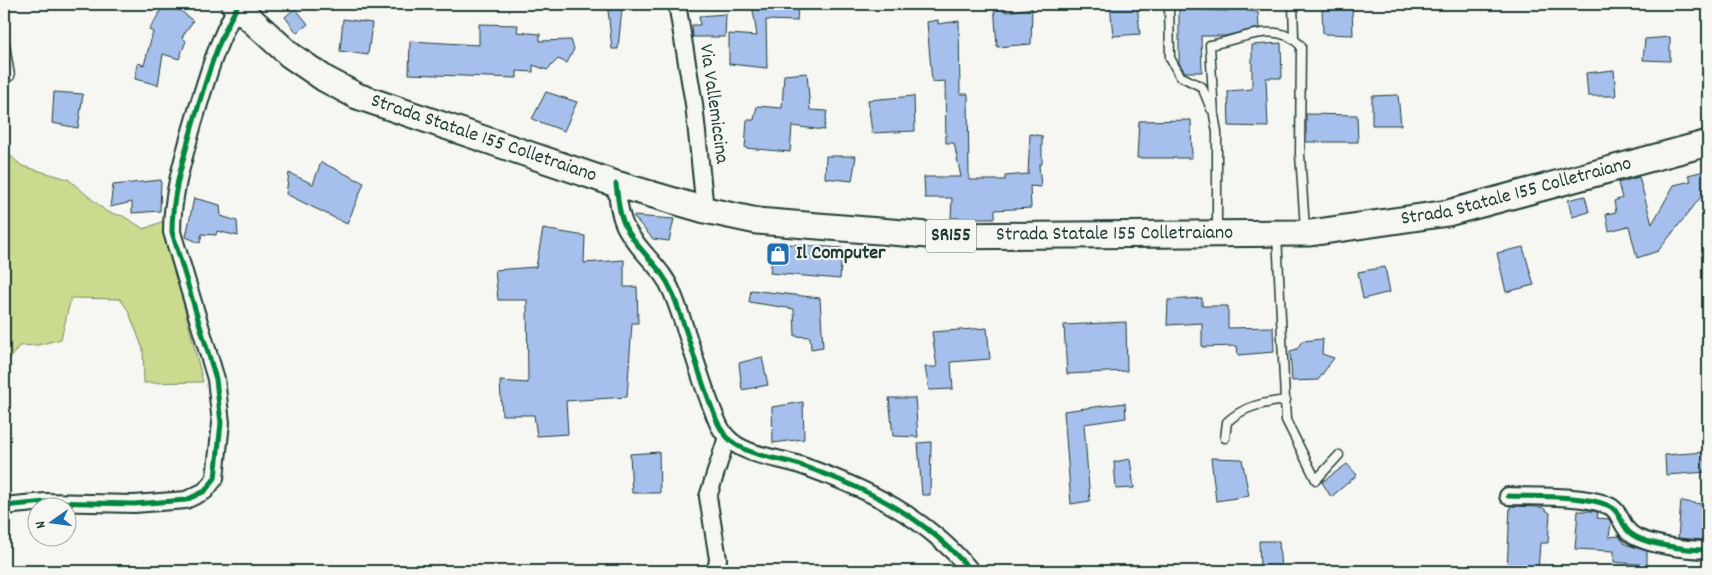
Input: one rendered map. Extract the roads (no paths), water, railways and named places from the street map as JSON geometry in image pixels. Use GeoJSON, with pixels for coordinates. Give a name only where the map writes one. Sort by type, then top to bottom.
{"type":"FeatureCollection","features":[{"type":"Feature","properties":{"kind":"main road","name":"Strada Statale 155 Colletraiano"},"geometry":{"type":"LineString","coordinates":[[236,5],[290,55],[325,80],[357,96],[616,184],[705,210],[757,221],[940,236],[1306,233],[1448,212],[1708,143]]}},
{"type":"Feature","properties":{"kind":"street","name":"Via Vallemiccina"},"geometry":{"type":"LineString","coordinates":[[677,4],[694,104],[705,210]]}},
{"type":"Feature","properties":{"kind":"street"},"geometry":{"type":"LineString","coordinates":[[4,506],[45,502],[134,504],[186,500],[205,491],[215,478],[221,423],[216,379],[172,232],[172,208],[176,186],[205,82],[236,5]]}},
{"type":"Feature","properties":{"kind":"street"},"geometry":{"type":"LineString","coordinates":[[616,184],[626,229],[664,274],[717,420],[727,437],[743,449],[787,460],[826,474],[892,504],[912,516],[937,536],[970,571]]}},
{"type":"Feature","properties":{"kind":"street"},"geometry":{"type":"LineString","coordinates":[[716,571],[718,559],[708,497],[727,437]]}},
{"type":"Feature","properties":{"kind":"street"},"geometry":{"type":"LineString","coordinates":[[1508,496],[1597,502],[1614,509],[1632,534],[1663,545],[1691,550],[1708,550]]}},
{"type":"Feature","properties":{"kind":"lane"},"geometry":{"type":"LineString","coordinates":[[1169,4],[1170,58],[1180,76],[1202,87],[1214,115]]}},
{"type":"Feature","properties":{"kind":"lane"},"geometry":{"type":"LineString","coordinates":[[1293,4],[1294,38]]}},
{"type":"Feature","properties":{"kind":"lane"},"geometry":{"type":"LineString","coordinates":[[1217,234],[1217,132],[1214,115],[1210,45],[1232,42],[1246,35],[1278,32],[1294,38],[1302,46],[1300,154],[1306,233]]}},
{"type":"Feature","properties":{"kind":"lane"},"geometry":{"type":"LineString","coordinates":[[4,38],[10,76]]}},
{"type":"Feature","properties":{"kind":"lane"},"geometry":{"type":"LineString","coordinates":[[1277,233],[1286,420],[1316,480],[1339,455]]}},
{"type":"Feature","properties":{"kind":"lane"},"geometry":{"type":"LineString","coordinates":[[1225,438],[1227,422],[1242,410],[1261,403],[1286,400]]}},
{"type":"Feature","properties":{"kind":"place","name":"Il Computer"},"geometry":{"type":"Point","coordinates":[778,254]}}]}
